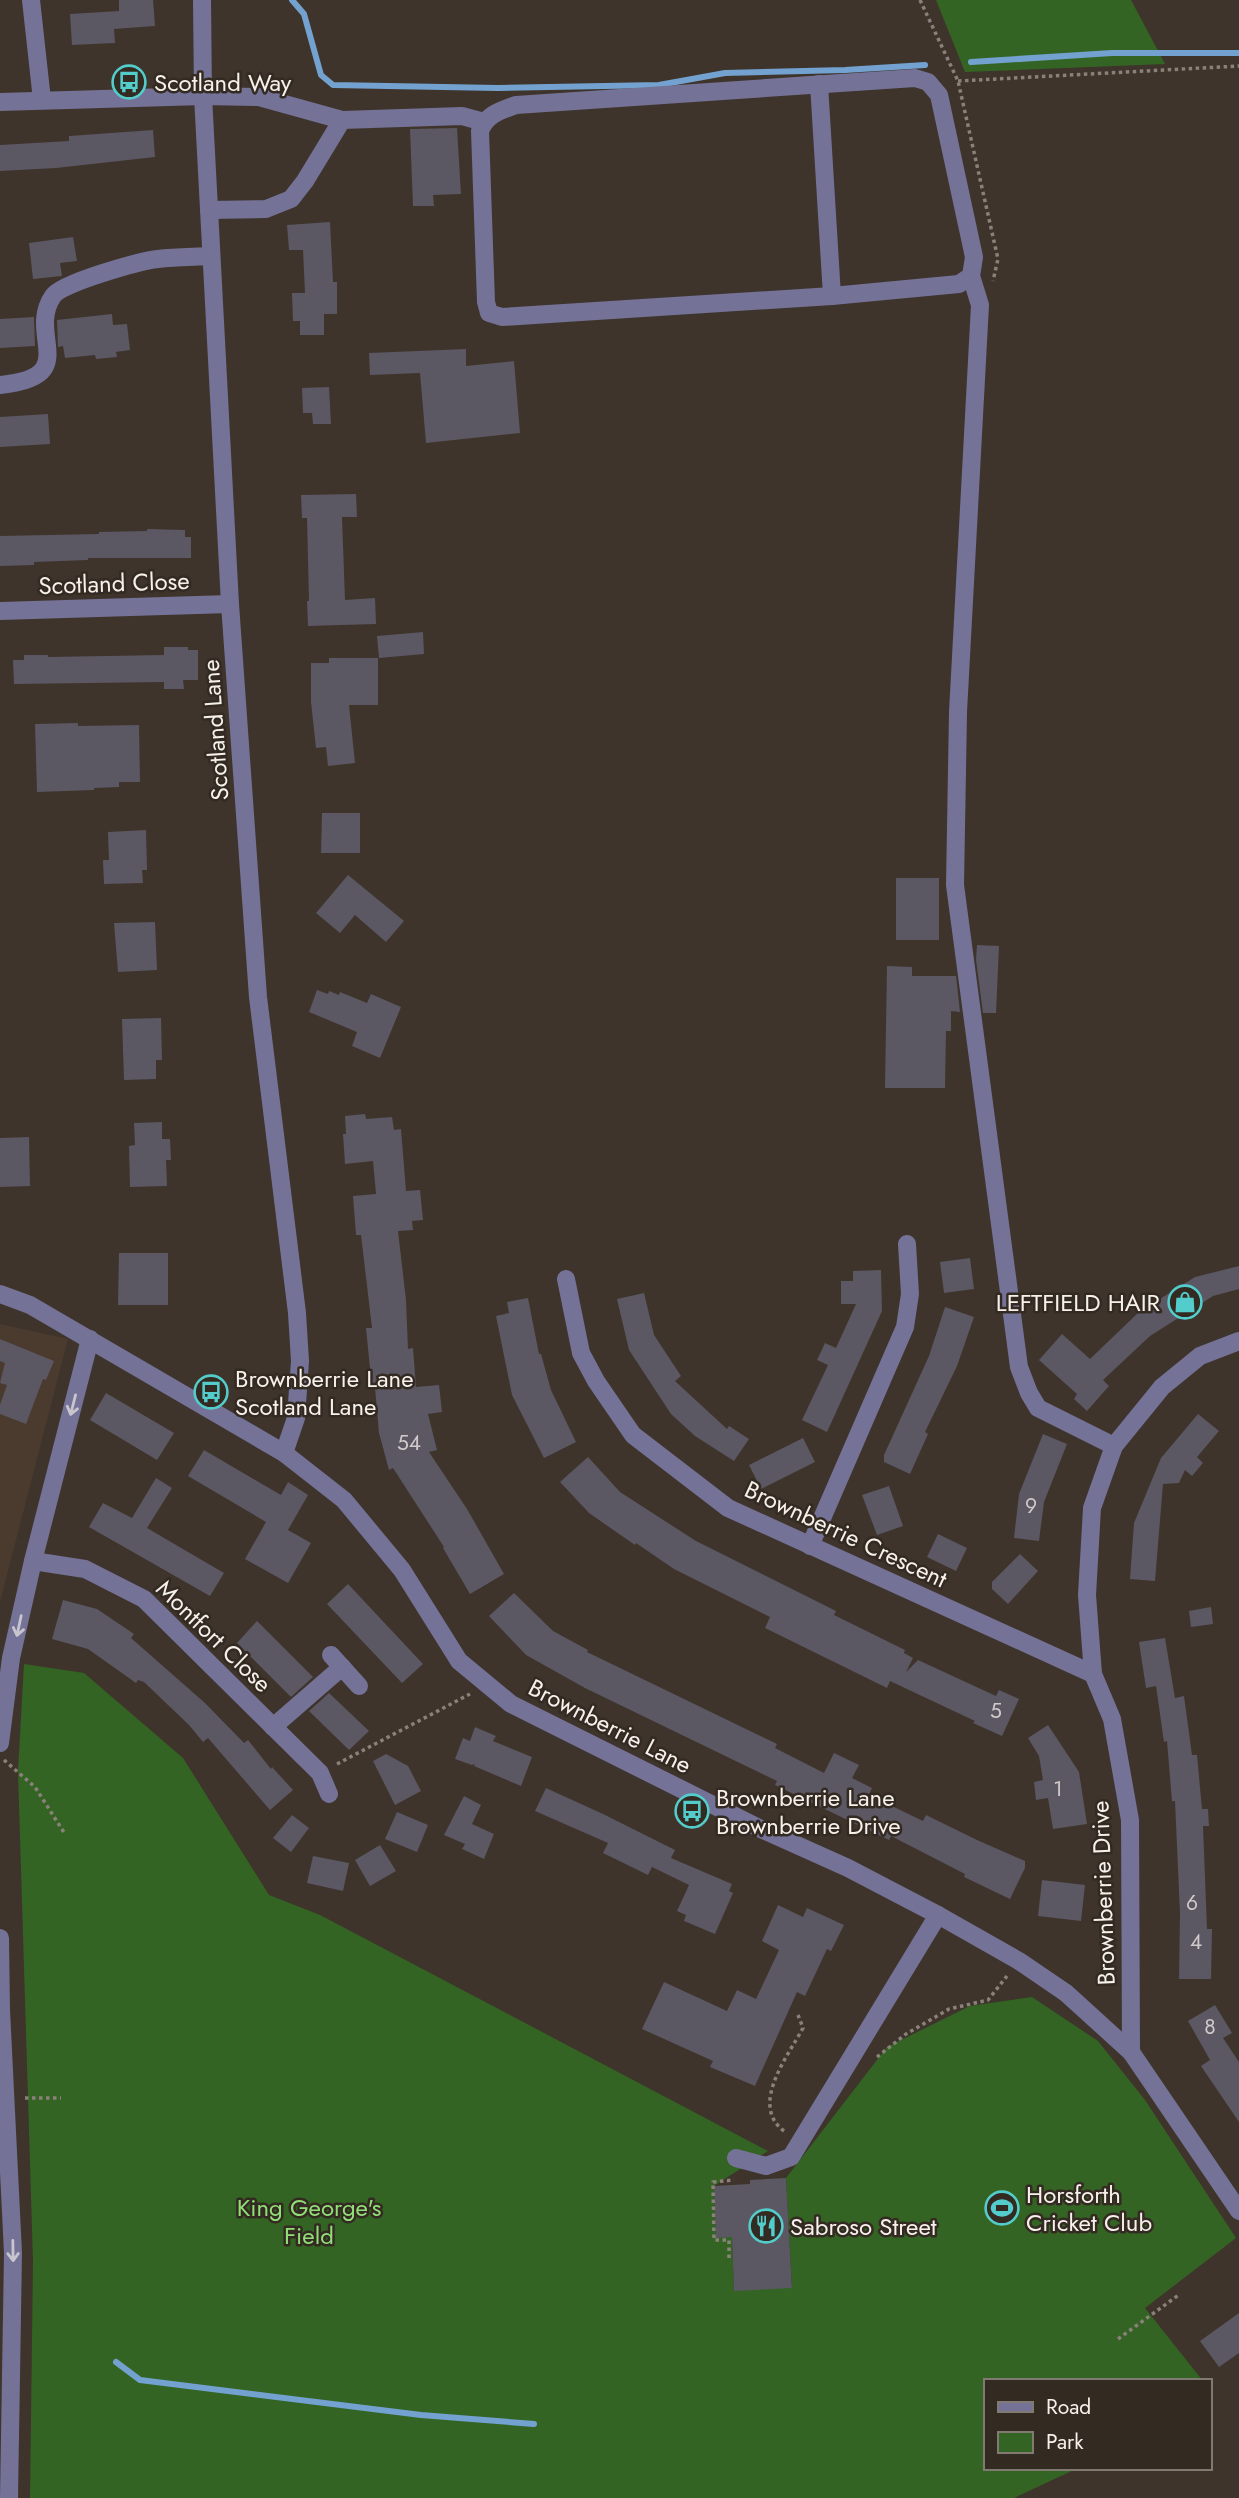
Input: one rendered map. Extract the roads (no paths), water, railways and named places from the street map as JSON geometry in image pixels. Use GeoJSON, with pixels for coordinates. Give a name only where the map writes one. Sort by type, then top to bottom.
{"type":"FeatureCollection","features":[{"type":"Feature","properties":{"kind":"street"},"geometry":{"type":"LineString","coordinates":[[31,0],[42,100]]}},
{"type":"Feature","properties":{"kind":"street","name":"Scotland Lane"},"geometry":{"type":"LineString","coordinates":[[202,0],[203,96],[230,604],[258,997],[297,1313],[300,1360],[296,1418],[284,1453]]}},
{"type":"Feature","properties":{"kind":"street"},"geometry":{"type":"LineString","coordinates":[[971,276],[959,284],[832,296],[502,317],[489,313],[486,302],[480,131],[484,122],[494,113],[516,105],[915,78],[928,82],[939,95],[974,257],[971,276],[981,304],[958,712],[955,886],[1019,1367],[1038,1408],[1114,1446]]}},
{"type":"Feature","properties":{"kind":"street"},"geometry":{"type":"LineString","coordinates":[[819,84],[832,296]]}},
{"type":"Feature","properties":{"kind":"street"},"geometry":{"type":"LineString","coordinates":[[0,102],[259,97],[342,120],[462,116],[484,122]]}},
{"type":"Feature","properties":{"kind":"street"},"geometry":{"type":"LineString","coordinates":[[209,210],[267,209],[291,199],[342,120]]}},
{"type":"Feature","properties":{"kind":"street"},"geometry":{"type":"LineString","coordinates":[[0,385],[33,379],[43,371],[47,357],[46,310],[53,295],[66,285],[155,259],[211,256]]}},
{"type":"Feature","properties":{"kind":"street","name":"Scotland Close"},"geometry":{"type":"LineString","coordinates":[[0,611],[230,604]]}},
{"type":"Feature","properties":{"kind":"street"},"geometry":{"type":"LineString","coordinates":[[810,1546],[905,1326],[910,1294],[907,1244]]}},
{"type":"Feature","properties":{"kind":"street","name":"Brownberrie Crescent"},"geometry":{"type":"LineString","coordinates":[[566,1279],[581,1353],[596,1381],[634,1435],[729,1508],[1093,1674]]}},
{"type":"Feature","properties":{"kind":"street","name":"Brownberrie Lane"},"geometry":{"type":"LineString","coordinates":[[0,1294],[30,1305],[284,1453],[344,1500],[402,1570],[459,1661],[511,1704],[761,1829],[848,1868],[1019,1961],[1066,1993],[1131,2052],[1239,2211]]}},
{"type":"Feature","properties":{"kind":"street"},"geometry":{"type":"LineString","coordinates":[[0,1743],[11,1658],[90,1339]]}},
{"type":"Feature","properties":{"kind":"street","name":"Brownberrie Drive"},"geometry":{"type":"LineString","coordinates":[[1131,2052],[1130,1820],[1112,1719],[1093,1674],[1087,1595],[1092,1508],[1114,1446],[1162,1387],[1200,1356],[1239,1341]]}},
{"type":"Feature","properties":{"kind":"street","name":"Montfort Close"},"geometry":{"type":"LineString","coordinates":[[33,1561],[85,1569],[144,1599],[320,1773],[330,1794]]}},
{"type":"Feature","properties":{"kind":"street"},"geometry":{"type":"LineString","coordinates":[[273,1727],[336,1661],[359,1686]]}},
{"type":"Feature","properties":{"kind":"street"},"geometry":{"type":"LineString","coordinates":[[736,2158],[766,2166],[791,2157],[938,1915]]}},
{"type":"Feature","properties":{"kind":"street"},"geometry":{"type":"LineString","coordinates":[[0,1938],[1,2017],[13,2253],[9,2498]]}},
{"type":"Feature","properties":{"kind":"waterway"},"geometry":{"type":"LineString","coordinates":[[292,0],[304,14],[321,75],[333,85],[498,88],[659,85],[725,73],[925,65]]}},
{"type":"Feature","properties":{"kind":"waterway"},"geometry":{"type":"LineString","coordinates":[[971,62],[1112,53],[1239,53]]}},
{"type":"Feature","properties":{"kind":"waterway"},"geometry":{"type":"LineString","coordinates":[[116,2362],[140,2380],[421,2415],[534,2424]]}},
{"type":"Feature","properties":{"kind":"place","name":"Scotland Way"},"geometry":{"type":"Point","coordinates":[129,82]}},
{"type":"Feature","properties":{"kind":"place","name":"LEFTFIELD HAIR"},"geometry":{"type":"Point","coordinates":[1185,1302]}},
{"type":"Feature","properties":{"kind":"place","name":"Brownberrie Lane Scotland Lane"},"geometry":{"type":"Point","coordinates":[211,1392]}},
{"type":"Feature","properties":{"kind":"place","name":"Brownberrie Lane Brownberrie Drive"},"geometry":{"type":"Point","coordinates":[692,1811]}},
{"type":"Feature","properties":{"kind":"place","name":"Horsforth Cricket Club"},"geometry":{"type":"Point","coordinates":[1002,2208]}},
{"type":"Feature","properties":{"kind":"place","name":"Sabroso Street"},"geometry":{"type":"Point","coordinates":[766,2226]}},
{"type":"Feature","properties":{"kind":"park label","name":"King George's Field"},"geometry":{"type":"Point","coordinates":[309,2221]}}]}
